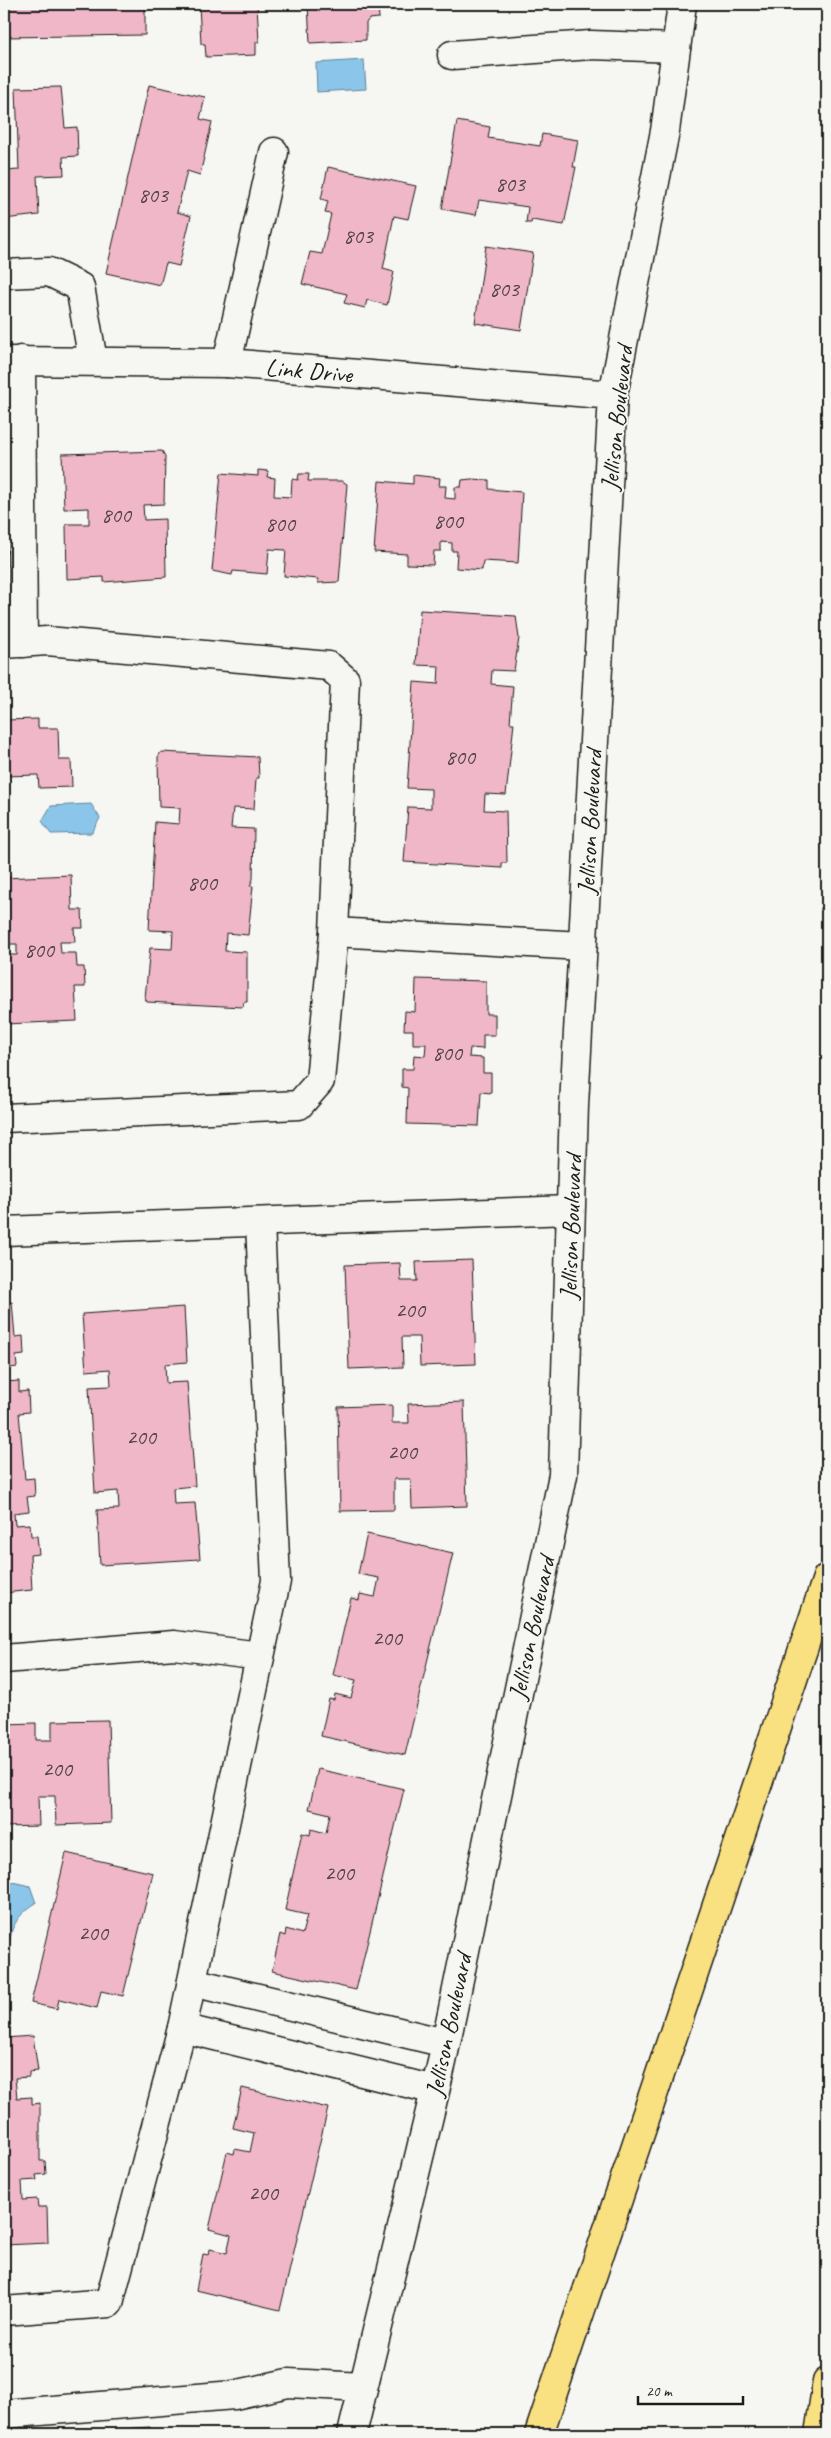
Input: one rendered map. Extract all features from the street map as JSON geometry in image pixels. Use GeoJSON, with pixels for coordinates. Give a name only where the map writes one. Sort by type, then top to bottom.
{"type":"FeatureCollection","features":[{"type":"Feature","properties":{"kind":"highway"},"geometry":{"type":"LineString","coordinates":[[539,2434],[827,1578]]}},
{"type":"Feature","properties":{"kind":"highway"},"geometry":{"type":"LineString","coordinates":[[818,2434],[827,2382]]}},
{"type":"Feature","properties":{"kind":"street","name":"Jellison Boulevard"},"geometry":{"type":"LineString","coordinates":[[352,2434],[435,2090],[562,1474],[570,1210],[582,946],[613,394],[665,131],[682,4]]}},
{"type":"Feature","properties":{"kind":"street"},"geometry":{"type":"LineString","coordinates":[[452,55],[591,45],[676,48]]}},
{"type":"Feature","properties":{"kind":"street"},"geometry":{"type":"LineString","coordinates":[[227,363],[274,152]]}},
{"type":"Feature","properties":{"kind":"street"},"geometry":{"type":"LineString","coordinates":[[4,274],[49,272],[80,287],[93,362]]}},
{"type":"Feature","properties":{"kind":"street"},"geometry":{"type":"LineString","coordinates":[[4,1118],[298,1105],[320,1081],[334,932],[345,680],[329,666],[47,641],[14,644],[12,361]]}},
{"type":"Feature","properties":{"kind":"street","name":"Link Drive"},"geometry":{"type":"LineString","coordinates":[[12,361],[227,363],[613,394]]}},
{"type":"Feature","properties":{"kind":"street"},"geometry":{"type":"LineString","coordinates":[[334,932],[582,946]]}},
{"type":"Feature","properties":{"kind":"street"},"geometry":{"type":"LineString","coordinates":[[4,1231],[570,1210]]}},
{"type":"Feature","properties":{"kind":"street"},"geometry":{"type":"LineString","coordinates":[[4,2311],[109,2303],[182,2028],[276,1581],[260,1223]]}},
{"type":"Feature","properties":{"kind":"street"},"geometry":{"type":"LineString","coordinates":[[4,1659],[174,1645],[260,1656]]}},
{"type":"Feature","properties":{"kind":"street"},"geometry":{"type":"LineString","coordinates":[[192,1982],[445,2043]]}},
{"type":"Feature","properties":{"kind":"street"},"geometry":{"type":"LineString","coordinates":[[182,2028],[435,2090]]}},
{"type":"Feature","properties":{"kind":"street"},"geometry":{"type":"LineString","coordinates":[[4,2414],[234,2395],[288,2383],[363,2387]]}},
{"type":"Feature","properties":{"kind":"water"},"geometry":{"type":"Polygon","coordinates":[[[364,60],[366,89],[317,92],[316,63],[364,60]]]}},
{"type":"Feature","properties":{"kind":"water"},"geometry":{"type":"Polygon","coordinates":[[[91,804],[100,818],[92,833],[51,834],[42,821],[51,806],[91,804]]]}},
{"type":"Feature","properties":{"kind":"water"},"geometry":{"type":"Polygon","coordinates":[[[8,1881],[30,1886],[36,1903],[24,1912],[15,1924],[12,1930],[10,1953],[4,1954],[4,1882],[8,1881]]]}},
{"type":"Feature","properties":{"kind":"building"},"geometry":{"type":"Polygon","coordinates":[[[4,4],[145,4],[145,35],[4,37],[4,4]]]}},
{"type":"Feature","properties":{"kind":"building"},"geometry":{"type":"Polygon","coordinates":[[[199,4],[257,4],[259,42],[256,42],[256,55],[206,57],[205,44],[201,44],[199,4]]]}},
{"type":"Feature","properties":{"kind":"building"},"geometry":{"type":"Polygon","coordinates":[[[308,4],[378,4],[379,18],[369,19],[366,23],[366,40],[310,43],[308,4]]]}},
{"type":"Feature","properties":{"kind":"building"},"geometry":{"type":"Polygon","coordinates":[[[149,85],[205,97],[200,119],[212,122],[200,175],[187,171],[177,212],[191,216],[179,266],[166,263],[160,285],[106,273],[149,85]]]}},
{"type":"Feature","properties":{"kind":"building"},"geometry":{"type":"Polygon","coordinates":[[[61,87],[65,128],[77,127],[78,156],[63,157],[64,175],[37,176],[39,215],[4,219],[4,171],[19,170],[16,88],[61,87]]]}},
{"type":"Feature","properties":{"kind":"building"},"geometry":{"type":"Polygon","coordinates":[[[457,121],[490,127],[488,138],[540,146],[542,134],[578,140],[573,167],[576,167],[564,225],[532,220],[531,223],[526,223],[528,207],[479,200],[476,215],[442,209],[457,121]]]}},
{"type":"Feature","properties":{"kind":"building"},"geometry":{"type":"Polygon","coordinates":[[[328,167],[416,186],[408,219],[394,216],[383,269],[394,272],[387,305],[367,300],[365,308],[344,303],[347,294],[302,284],[310,252],[322,254],[331,214],[325,213],[328,201],[321,199],[328,167]]]}},
{"type":"Feature","properties":{"kind":"building"},"geometry":{"type":"Polygon","coordinates":[[[486,246],[533,253],[521,330],[475,323],[486,246]]]}},
{"type":"Feature","properties":{"kind":"building"},"geometry":{"type":"Polygon","coordinates":[[[162,451],[165,456],[164,504],[143,505],[144,520],[165,519],[166,577],[104,582],[104,577],[67,579],[66,524],[89,524],[89,508],[64,509],[62,454],[162,451]]]}},
{"type":"Feature","properties":{"kind":"building"},"geometry":{"type":"Polygon","coordinates":[[[258,470],[268,471],[267,477],[275,478],[274,496],[291,497],[292,479],[298,480],[299,474],[309,474],[308,481],[342,481],[347,484],[339,582],[318,583],[318,579],[284,576],[286,550],[269,549],[267,574],[233,571],[232,575],[212,571],[221,473],[258,476],[258,470]]]}},
{"type":"Feature","properties":{"kind":"building"},"geometry":{"type":"Polygon","coordinates":[[[413,475],[440,478],[439,486],[446,486],[445,498],[455,499],[455,487],[461,487],[462,480],[471,479],[489,480],[489,489],[522,492],[518,563],[483,561],[482,570],[456,568],[457,551],[452,551],[452,543],[441,542],[441,551],[434,551],[433,565],[407,564],[407,554],[374,552],[379,481],[413,484],[413,475]]]}},
{"type":"Feature","properties":{"kind":"building"},"geometry":{"type":"Polygon","coordinates":[[[420,610],[516,616],[519,638],[514,671],[492,670],[491,684],[513,686],[510,723],[514,723],[506,795],[485,794],[484,810],[506,811],[507,863],[502,863],[502,868],[404,862],[408,807],[431,808],[431,789],[407,788],[414,682],[438,684],[439,666],[416,665],[420,610]]]}},
{"type":"Feature","properties":{"kind":"building"},"geometry":{"type":"Polygon","coordinates":[[[38,719],[38,728],[58,728],[59,760],[71,760],[72,787],[39,788],[38,775],[4,776],[4,720],[38,719]]]}},
{"type":"Feature","properties":{"kind":"building"},"geometry":{"type":"Polygon","coordinates":[[[161,752],[258,757],[259,778],[256,778],[254,809],[233,808],[231,828],[254,829],[253,879],[250,886],[253,886],[248,935],[226,933],[225,951],[247,952],[247,1002],[244,1002],[243,1007],[147,1002],[145,998],[150,948],[172,949],[173,931],[149,930],[155,822],[179,824],[180,808],[159,807],[158,757],[161,752]]]}},
{"type":"Feature","properties":{"kind":"building"},"geometry":{"type":"Polygon","coordinates":[[[71,875],[72,910],[82,910],[83,928],[74,928],[75,942],[60,942],[61,953],[76,953],[77,967],[84,967],[85,987],[75,987],[77,1021],[4,1024],[4,955],[17,955],[17,944],[4,944],[4,878],[71,875]]]}},
{"type":"Feature","properties":{"kind":"building"},"geometry":{"type":"Polygon","coordinates":[[[416,979],[486,981],[486,1014],[495,1014],[495,1035],[483,1035],[483,1049],[470,1048],[469,1057],[483,1058],[483,1073],[491,1073],[491,1093],[481,1092],[479,1126],[407,1124],[408,1088],[402,1087],[402,1069],[413,1069],[414,1055],[425,1056],[426,1044],[413,1044],[413,1030],[404,1030],[405,1011],[415,1012],[416,979]]]}},
{"type":"Feature","properties":{"kind":"building"},"geometry":{"type":"Polygon","coordinates":[[[472,1260],[476,1364],[420,1366],[419,1337],[402,1337],[403,1367],[349,1369],[345,1265],[400,1263],[401,1281],[417,1281],[416,1262],[472,1260]]]}},
{"type":"Feature","properties":{"kind":"building"},"geometry":{"type":"Polygon","coordinates":[[[12,1302],[15,1337],[23,1336],[24,1355],[16,1356],[17,1367],[4,1369],[4,1303],[12,1302]]]}},
{"type":"Feature","properties":{"kind":"building"},"geometry":{"type":"Polygon","coordinates":[[[184,1307],[187,1362],[165,1364],[166,1383],[187,1382],[195,1486],[173,1488],[174,1504],[195,1503],[200,1559],[100,1565],[97,1510],[119,1509],[118,1491],[95,1493],[89,1387],[111,1386],[110,1369],[86,1371],[82,1314],[184,1307]]]}},
{"type":"Feature","properties":{"kind":"building"},"geometry":{"type":"Polygon","coordinates":[[[4,1369],[5,1382],[19,1381],[19,1392],[28,1391],[29,1412],[19,1413],[25,1479],[34,1478],[35,1496],[27,1497],[29,1511],[14,1513],[15,1525],[30,1524],[31,1536],[37,1536],[39,1554],[30,1555],[32,1590],[4,1593],[4,1369]]]}},
{"type":"Feature","properties":{"kind":"building"},"geometry":{"type":"Polygon","coordinates":[[[464,1402],[467,1506],[412,1508],[411,1479],[394,1479],[394,1510],[340,1511],[338,1407],[392,1405],[392,1423],[409,1423],[408,1404],[464,1402]]]}},
{"type":"Feature","properties":{"kind":"building"},"geometry":{"type":"Polygon","coordinates":[[[367,1534],[453,1553],[405,1755],[321,1736],[329,1699],[334,1700],[335,1694],[351,1698],[356,1680],[333,1675],[351,1598],[359,1600],[360,1594],[375,1597],[379,1578],[358,1574],[367,1534]]]}},
{"type":"Feature","properties":{"kind":"building"},"geometry":{"type":"Polygon","coordinates":[[[108,1720],[111,1823],[56,1825],[55,1796],[38,1796],[39,1826],[4,1827],[4,1724],[36,1723],[36,1740],[52,1740],[52,1721],[108,1720]]]}},
{"type":"Feature","properties":{"kind":"building"},"geometry":{"type":"Polygon","coordinates":[[[318,1769],[404,1789],[356,1990],[272,1971],[280,1934],[285,1936],[286,1929],[302,1934],[307,1915],[285,1910],[302,1833],[310,1835],[311,1829],[326,1833],[330,1814],[309,1809],[318,1769]]]}},
{"type":"Feature","properties":{"kind":"building"},"geometry":{"type":"Polygon","coordinates":[[[66,1853],[153,1873],[123,1996],[101,1991],[97,2008],[59,1999],[57,2009],[31,2003],[66,1853]]]}},
{"type":"Feature","properties":{"kind":"building"},"geometry":{"type":"Polygon","coordinates":[[[33,2036],[38,2071],[29,2072],[29,2077],[15,2078],[17,2098],[32,2097],[32,2104],[40,2103],[40,2161],[45,2161],[46,2174],[36,2175],[37,2180],[22,2181],[23,2200],[37,2199],[38,2207],[47,2207],[48,2243],[4,2245],[4,2038],[33,2036]]]}},
{"type":"Feature","properties":{"kind":"building"},"geometry":{"type":"Polygon","coordinates":[[[242,2088],[328,2108],[280,2310],[196,2290],[203,2254],[209,2255],[210,2249],[227,2253],[231,2235],[209,2229],[227,2152],[234,2154],[235,2149],[250,2152],[254,2133],[233,2128],[242,2088]]]}},
{"type":"Feature","properties":{"kind":"building"},"geometry":{"type":"Polygon","coordinates":[[[150,2427],[151,2434],[49,2434],[150,2427]]]}}]}
